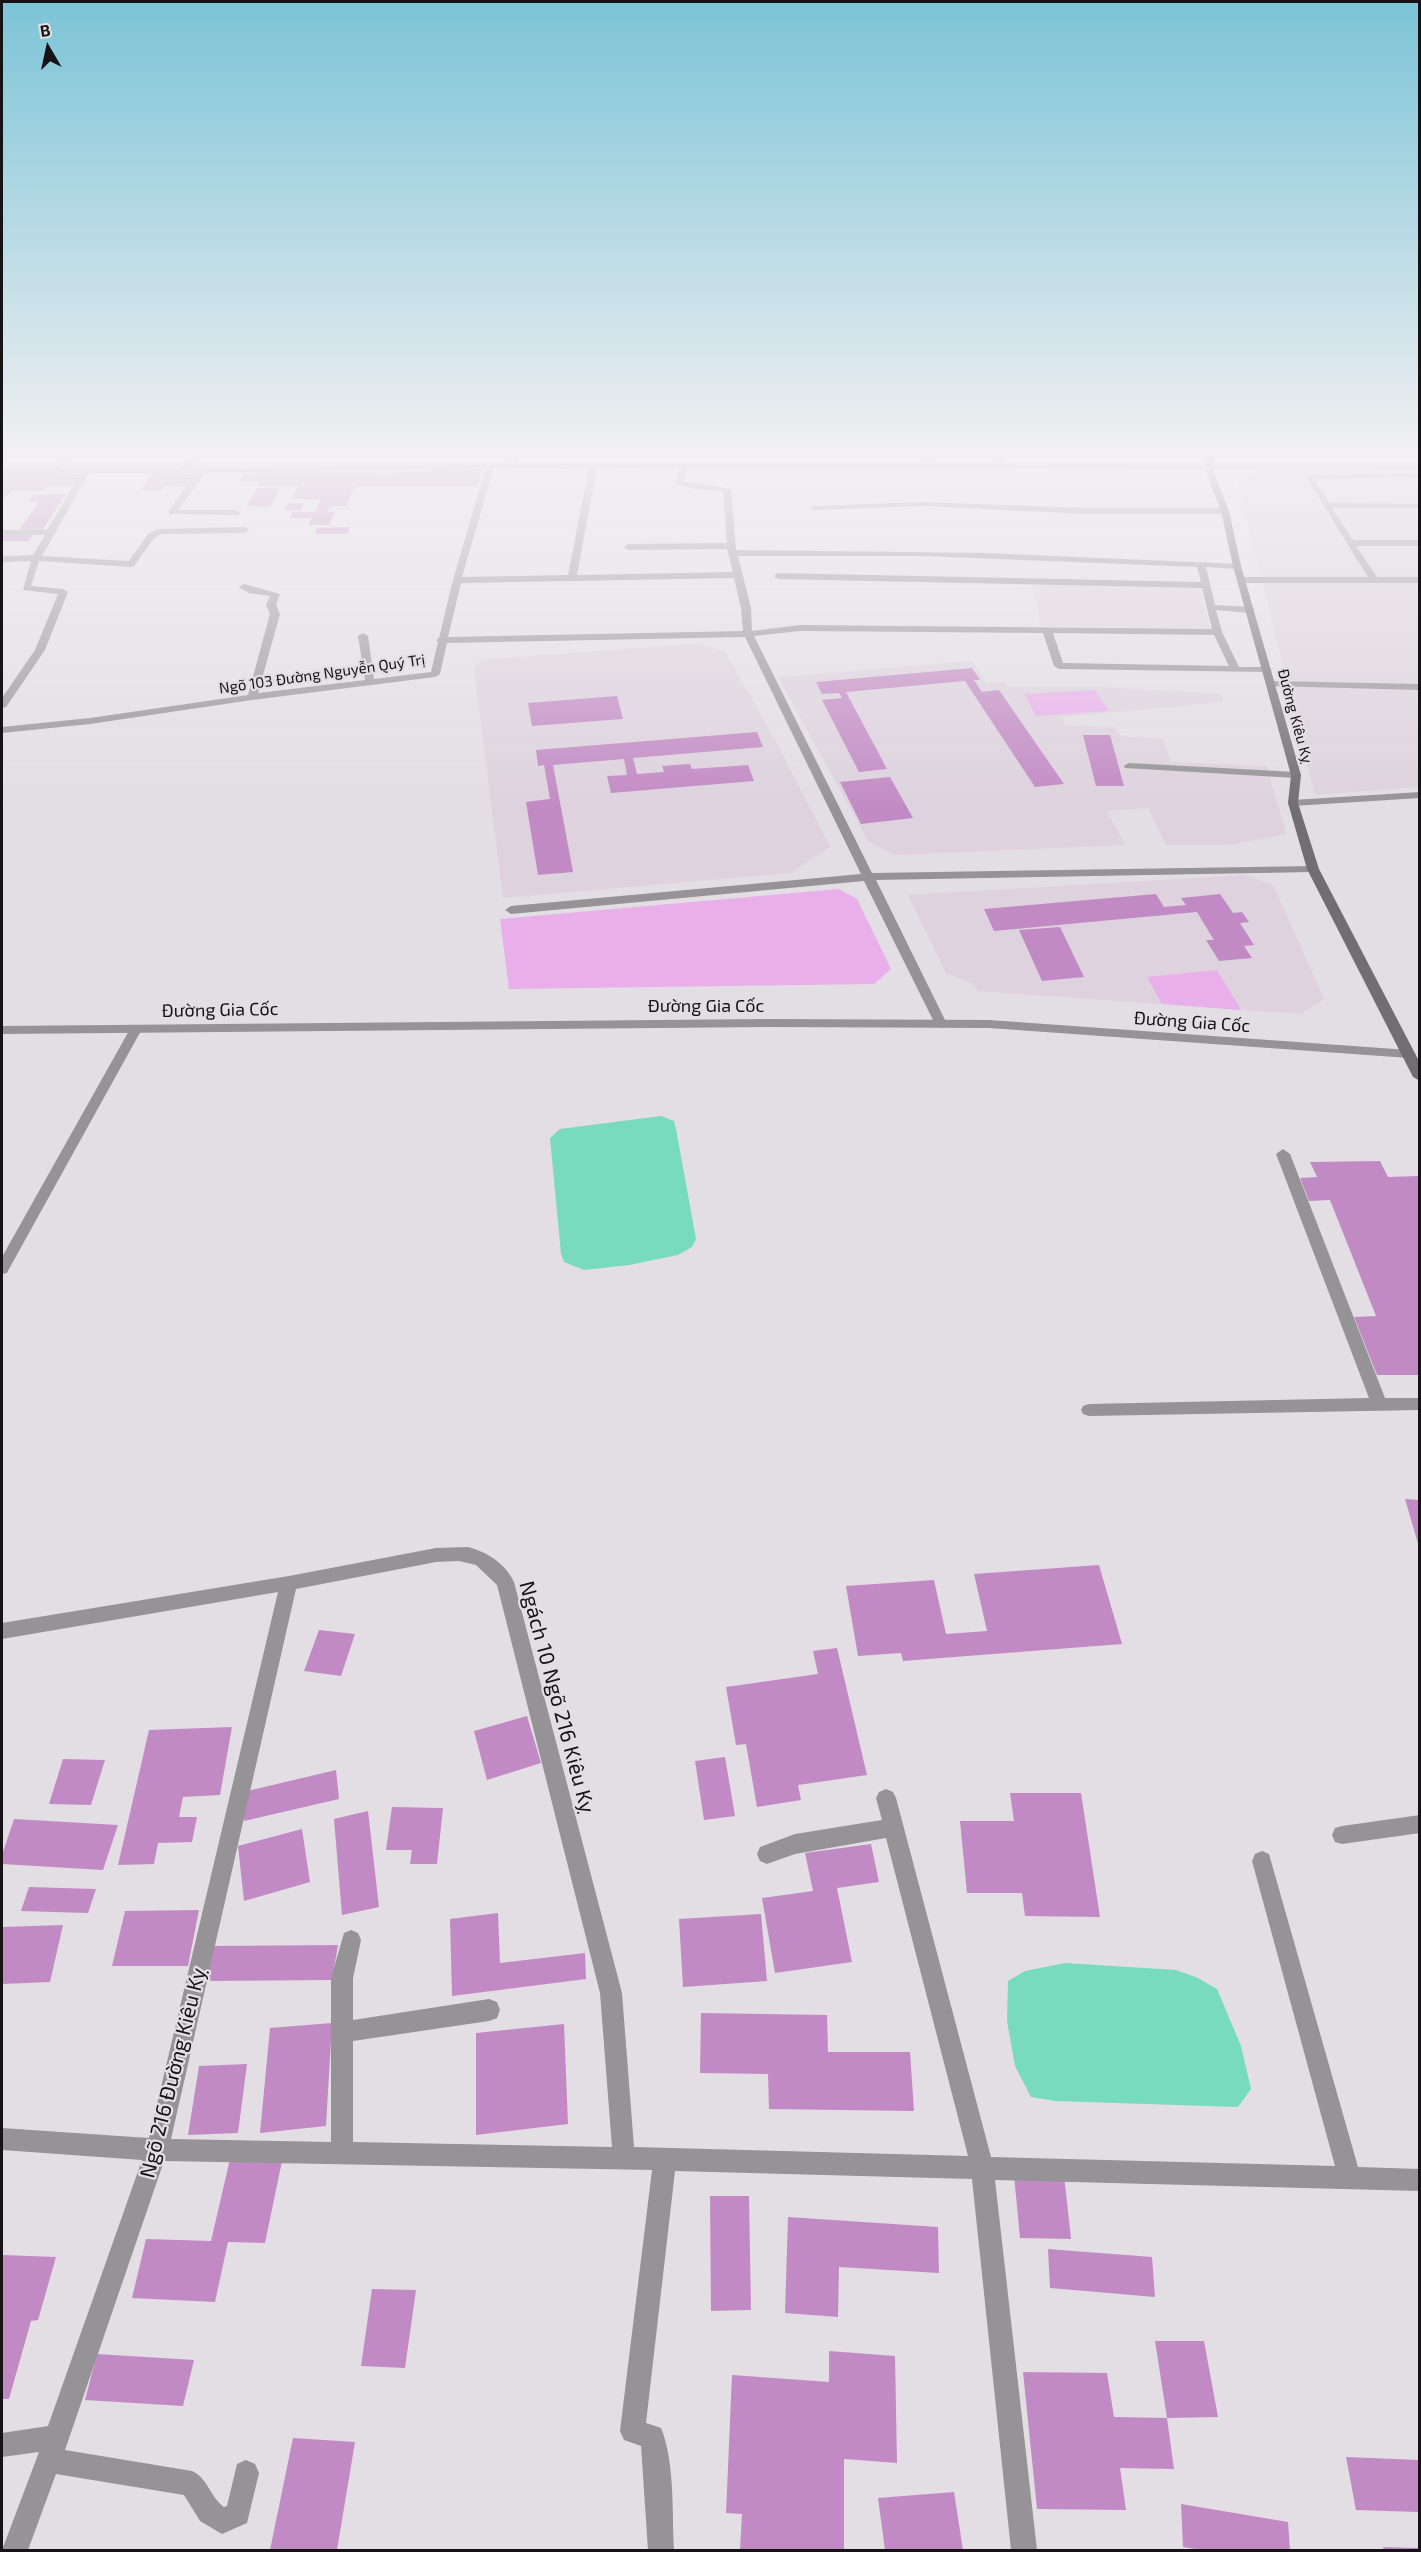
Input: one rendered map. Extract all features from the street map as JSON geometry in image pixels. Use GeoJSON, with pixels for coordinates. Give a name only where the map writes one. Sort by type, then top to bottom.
{"type":"FeatureCollection","features":[{"type":"Feature","properties":{"kind":"main road","name":"Đường Kiêu Kỵ"},"geometry":{"type":"LineString","coordinates":[[1239,571],[1296,775],[1293,803],[1313,869],[1419,1077]]}},
{"type":"Feature","properties":{"kind":"street"},"geometry":{"type":"LineString","coordinates":[[2,705],[40,650],[63,592],[26,588],[32,571]]}},
{"type":"Feature","properties":{"kind":"street","name":"Ngõ 103 Đường Nguyễn Quý Trị"},"geometry":{"type":"LineString","coordinates":[[2,730],[90,721],[252,697],[435,674],[441,640],[460,571]]}},
{"type":"Feature","properties":{"kind":"street"},"geometry":{"type":"LineString","coordinates":[[572,578],[573,571]]}},
{"type":"Feature","properties":{"kind":"street"},"geometry":{"type":"LineString","coordinates":[[735,571],[746,608],[748,634],[941,1024]]}},
{"type":"Feature","properties":{"kind":"street"},"geometry":{"type":"LineString","coordinates":[[1203,571],[1217,632],[1235,669]]}},
{"type":"Feature","properties":{"kind":"street"},"geometry":{"type":"LineString","coordinates":[[1368,571],[1374,580]]}},
{"type":"Feature","properties":{"kind":"street"},"geometry":{"type":"LineString","coordinates":[[778,576],[1031,574],[1206,585]]}},
{"type":"Feature","properties":{"kind":"street"},"geometry":{"type":"LineString","coordinates":[[457,580],[736,575]]}},
{"type":"Feature","properties":{"kind":"street"},"geometry":{"type":"LineString","coordinates":[[1242,580],[1419,580]]}},
{"type":"Feature","properties":{"kind":"street"},"geometry":{"type":"LineString","coordinates":[[244,587],[252,591],[275,594],[271,605],[274,614],[252,697]]}},
{"type":"Feature","properties":{"kind":"street"},"geometry":{"type":"LineString","coordinates":[[1211,607],[1250,610]]}},
{"type":"Feature","properties":{"kind":"street"},"geometry":{"type":"LineString","coordinates":[[441,640],[748,634],[800,628],[1217,632]]}},
{"type":"Feature","properties":{"kind":"street"},"geometry":{"type":"LineString","coordinates":[[1047,630],[1059,666],[1267,670]]}},
{"type":"Feature","properties":{"kind":"street"},"geometry":{"type":"LineString","coordinates":[[363,636],[370,683]]}},
{"type":"Feature","properties":{"kind":"street"},"geometry":{"type":"LineString","coordinates":[[1271,684],[1419,687]]}},
{"type":"Feature","properties":{"kind":"street"},"geometry":{"type":"LineString","coordinates":[[1129,766],[1296,775]]}},
{"type":"Feature","properties":{"kind":"street"},"geometry":{"type":"LineString","coordinates":[[1293,803],[1419,795]]}},
{"type":"Feature","properties":{"kind":"street"},"geometry":{"type":"LineString","coordinates":[[511,910],[869,878],[1313,869]]}},
{"type":"Feature","properties":{"kind":"street","name":"Đường Gia Cốc"},"geometry":{"type":"LineString","coordinates":[[2,1030],[756,1023],[989,1024],[1409,1054]]}},
{"type":"Feature","properties":{"kind":"street"},"geometry":{"type":"LineString","coordinates":[[2,1269],[136,1029]]}},
{"type":"Feature","properties":{"kind":"street"},"geometry":{"type":"LineString","coordinates":[[1283,1154],[1379,1404]]}},
{"type":"Feature","properties":{"kind":"street"},"geometry":{"type":"LineString","coordinates":[[1089,1410],[1419,1404]]}},
{"type":"Feature","properties":{"kind":"street","name":"Ngách 10 Ngõ 216 Kiêu Kỵ"},"geometry":{"type":"LineString","coordinates":[[2,1630],[289,1583],[436,1555],[459,1553],[477,1555],[492,1566],[505,1581],[611,1994],[624,2158]]}},
{"type":"Feature","properties":{"kind":"street","name":"Ngõ 216 Đường Kiêu Kỵ"},"geometry":{"type":"LineString","coordinates":[[15,2550],[157,2150],[289,1583]]}},
{"type":"Feature","properties":{"kind":"street"},"geometry":{"type":"LineString","coordinates":[[886,1798],[982,2167],[1024,2550]]}},
{"type":"Feature","properties":{"kind":"street"},"geometry":{"type":"LineString","coordinates":[[1342,1835],[1419,1824]]}},
{"type":"Feature","properties":{"kind":"street"},"geometry":{"type":"LineString","coordinates":[[767,1854],[795,1844],[894,1827]]}},
{"type":"Feature","properties":{"kind":"street"},"geometry":{"type":"LineString","coordinates":[[1263,1861],[1350,2178]]}},
{"type":"Feature","properties":{"kind":"street"},"geometry":{"type":"LineString","coordinates":[[342,2154],[342,1978],[351,1940]]}},
{"type":"Feature","properties":{"kind":"street"},"geometry":{"type":"LineString","coordinates":[[342,2032],[489,2010]]}},
{"type":"Feature","properties":{"kind":"street"},"geometry":{"type":"LineString","coordinates":[[2,2139],[157,2150],[624,2158],[1419,2180]]}},
{"type":"Feature","properties":{"kind":"street"},"geometry":{"type":"LineString","coordinates":[[661,2550],[656,2460],[652,2437],[633,2431],[665,2160]]}},
{"type":"Feature","properties":{"kind":"street"},"geometry":{"type":"LineString","coordinates":[[2,2445],[57,2437]]}},
{"type":"Feature","properties":{"kind":"street"},"geometry":{"type":"LineString","coordinates":[[48,2460],[192,2484],[209,2512],[222,2521],[238,2514],[246,2473]]}},
{"type":"Feature","properties":{"kind":"shaded area"},"geometry":{"type":"Polygon","coordinates":[[[1260,571],[1419,571],[1419,787],[1315,795],[1260,571]]]}},
{"type":"Feature","properties":{"kind":"shaded area"},"geometry":{"type":"Polygon","coordinates":[[[1032,584],[1200,588],[1210,629],[1041,626],[1032,584]]]}},
{"type":"Feature","properties":{"kind":"shaded area"},"geometry":{"type":"Polygon","coordinates":[[[698,643],[724,651],[776,741],[830,847],[790,873],[503,898],[474,669],[480,660],[698,643]]]}},
{"type":"Feature","properties":{"kind":"shaded area"},"geometry":{"type":"Polygon","coordinates":[[[972,661],[987,683],[1005,681],[1009,687],[1102,687],[1221,694],[1224,702],[1062,717],[1065,726],[1114,727],[1121,736],[1163,739],[1171,762],[1267,766],[1286,834],[1230,845],[1166,845],[1148,808],[1107,811],[1125,845],[895,855],[868,841],[778,677],[972,661]]]}},
{"type":"Feature","properties":{"kind":"shaded area"},"geometry":{"type":"Polygon","coordinates":[[[1095,690],[1109,711],[1036,716],[1024,694],[1095,690]]]}},
{"type":"Feature","properties":{"kind":"shaded area"},"geometry":{"type":"Polygon","coordinates":[[[1245,875],[1273,885],[1324,999],[1301,1014],[978,991],[971,983],[946,973],[908,895],[1245,875]]]}},
{"type":"Feature","properties":{"kind":"shaded area"},"geometry":{"type":"Polygon","coordinates":[[[839,889],[857,899],[891,969],[874,984],[509,989],[500,919],[839,889]]]}},
{"type":"Feature","properties":{"kind":"shaded area"},"geometry":{"type":"Polygon","coordinates":[[[1217,970],[1241,1010],[1162,1004],[1147,977],[1217,970]]]}},
{"type":"Feature","properties":{"kind":"shaded area"},"geometry":{"type":"Polygon","coordinates":[[[661,1116],[674,1121],[676,1129],[696,1239],[692,1247],[678,1255],[629,1265],[584,1270],[564,1262],[561,1254],[550,1138],[560,1129],[661,1116]]]}},
{"type":"Feature","properties":{"kind":"shaded area"},"geometry":{"type":"Polygon","coordinates":[[[1065,1963],[1176,1970],[1198,1978],[1217,1989],[1241,2046],[1251,2089],[1238,2107],[1055,2101],[1031,2097],[1015,2066],[1007,2021],[1008,1981],[1025,1971],[1065,1963]]]}},
{"type":"Feature","properties":{"kind":"building"},"geometry":{"type":"Polygon","coordinates":[[[972,668],[980,680],[974,680],[982,692],[999,690],[1064,784],[1035,787],[965,681],[846,692],[887,769],[859,772],[822,700],[842,698],[839,693],[822,694],[816,682],[972,668]]]}},
{"type":"Feature","properties":{"kind":"building"},"geometry":{"type":"Polygon","coordinates":[[[617,696],[623,719],[532,726],[528,703],[617,696]]]}},
{"type":"Feature","properties":{"kind":"building"},"geometry":{"type":"Polygon","coordinates":[[[757,732],[763,747],[633,758],[637,774],[664,772],[662,766],[690,764],[692,769],[748,765],[754,781],[611,793],[607,776],[627,775],[624,759],[553,765],[573,872],[538,875],[526,802],[550,799],[544,765],[538,766],[536,750],[757,732]]]}},
{"type":"Feature","properties":{"kind":"building"},"geometry":{"type":"Polygon","coordinates":[[[1083,735],[1110,735],[1124,786],[1096,786],[1083,735]]]}},
{"type":"Feature","properties":{"kind":"building"},"geometry":{"type":"Polygon","coordinates":[[[890,777],[913,818],[861,824],[840,782],[890,777]]]}},
{"type":"Feature","properties":{"kind":"building"},"geometry":{"type":"Polygon","coordinates":[[[1156,894],[1164,907],[1186,905],[1181,898],[1220,894],[1233,913],[1242,912],[1249,922],[1240,923],[1254,945],[1244,946],[1252,958],[1219,961],[1206,940],[1214,940],[1197,912],[994,931],[984,909],[1156,894]]]}},
{"type":"Feature","properties":{"kind":"building"},"geometry":{"type":"Polygon","coordinates":[[[1060,927],[1084,977],[1042,981],[1019,930],[1060,927]]]}},
{"type":"Feature","properties":{"kind":"building"},"geometry":{"type":"Polygon","coordinates":[[[1380,1161],[1388,1177],[1419,1176],[1419,1375],[1377,1375],[1354,1317],[1376,1316],[1330,1200],[1309,1201],[1300,1178],[1317,1177],[1310,1162],[1380,1161]]]}},
{"type":"Feature","properties":{"kind":"building"},"geometry":{"type":"Polygon","coordinates":[[[1405,1499],[1419,1500],[1419,1547],[1405,1499]]]}},
{"type":"Feature","properties":{"kind":"building"},"geometry":{"type":"Polygon","coordinates":[[[1099,1565],[1122,1644],[903,1661],[901,1653],[858,1656],[846,1586],[934,1580],[946,1634],[987,1631],[974,1574],[1099,1565]]]}},
{"type":"Feature","properties":{"kind":"building"},"geometry":{"type":"Polygon","coordinates":[[[319,1630],[355,1634],[341,1676],[304,1671],[319,1630]]]}},
{"type":"Feature","properties":{"kind":"building"},"geometry":{"type":"Polygon","coordinates":[[[837,1648],[867,1775],[798,1785],[801,1800],[757,1807],[746,1744],[736,1745],[726,1687],[818,1674],[813,1651],[837,1648]]]}},
{"type":"Feature","properties":{"kind":"building"},"geometry":{"type":"Polygon","coordinates":[[[527,1716],[541,1763],[487,1780],[474,1731],[527,1716]]]}},
{"type":"Feature","properties":{"kind":"building"},"geometry":{"type":"Polygon","coordinates":[[[232,1727],[220,1795],[183,1797],[179,1817],[197,1817],[192,1842],[158,1843],[154,1864],[118,1865],[149,1730],[232,1727]]]}},
{"type":"Feature","properties":{"kind":"building"},"geometry":{"type":"Polygon","coordinates":[[[725,1757],[735,1816],[704,1820],[695,1761],[725,1757]]]}},
{"type":"Feature","properties":{"kind":"building"},"geometry":{"type":"Polygon","coordinates":[[[63,1759],[105,1760],[91,1805],[49,1804],[63,1759]]]}},
{"type":"Feature","properties":{"kind":"building"},"geometry":{"type":"Polygon","coordinates":[[[336,1770],[339,1799],[244,1821],[243,1792],[336,1770]]]}},
{"type":"Feature","properties":{"kind":"building"},"geometry":{"type":"Polygon","coordinates":[[[1010,1793],[1081,1793],[1100,1917],[1025,1916],[1022,1893],[967,1893],[960,1821],[1014,1821],[1010,1793]]]}},
{"type":"Feature","properties":{"kind":"building"},"geometry":{"type":"Polygon","coordinates":[[[392,1807],[443,1808],[437,1864],[410,1864],[412,1850],[386,1850],[392,1807]]]}},
{"type":"Feature","properties":{"kind":"building"},"geometry":{"type":"Polygon","coordinates":[[[368,1811],[379,1907],[342,1915],[334,1819],[368,1811]]]}},
{"type":"Feature","properties":{"kind":"building"},"geometry":{"type":"Polygon","coordinates":[[[14,1819],[118,1825],[103,1870],[2,1864],[2,1855],[14,1819]]]}},
{"type":"Feature","properties":{"kind":"building"},"geometry":{"type":"Polygon","coordinates":[[[302,1829],[310,1882],[244,1901],[238,1846],[302,1829]]]}},
{"type":"Feature","properties":{"kind":"building"},"geometry":{"type":"Polygon","coordinates":[[[871,1844],[879,1882],[837,1888],[852,1962],[775,1973],[762,1898],[813,1891],[805,1853],[871,1844]]]}},
{"type":"Feature","properties":{"kind":"building"},"geometry":{"type":"Polygon","coordinates":[[[29,1887],[96,1889],[88,1913],[21,1911],[29,1887]]]}},
{"type":"Feature","properties":{"kind":"building"},"geometry":{"type":"Polygon","coordinates":[[[199,1910],[188,1966],[112,1966],[125,1911],[199,1910]]]}},
{"type":"Feature","properties":{"kind":"building"},"geometry":{"type":"Polygon","coordinates":[[[498,1913],[500,1963],[585,1953],[586,1979],[452,1996],[450,1919],[498,1913]]]}},
{"type":"Feature","properties":{"kind":"building"},"geometry":{"type":"Polygon","coordinates":[[[761,1914],[767,1981],[683,1987],[679,1919],[761,1914]]]}},
{"type":"Feature","properties":{"kind":"building"},"geometry":{"type":"Polygon","coordinates":[[[63,1925],[50,1982],[2,1984],[2,1927],[63,1925]]]}},
{"type":"Feature","properties":{"kind":"building"},"geometry":{"type":"Polygon","coordinates":[[[338,1945],[332,1980],[206,1981],[213,1946],[338,1945]]]}},
{"type":"Feature","properties":{"kind":"building"},"geometry":{"type":"Polygon","coordinates":[[[701,2013],[827,2015],[828,2052],[910,2052],[914,2111],[769,2109],[768,2074],[700,2073],[701,2013]]]}},
{"type":"Feature","properties":{"kind":"building"},"geometry":{"type":"Polygon","coordinates":[[[332,2023],[326,2126],[260,2133],[270,2028],[332,2023]]]}},
{"type":"Feature","properties":{"kind":"building"},"geometry":{"type":"Polygon","coordinates":[[[564,2024],[568,2124],[476,2135],[476,2033],[564,2024]]]}},
{"type":"Feature","properties":{"kind":"building"},"geometry":{"type":"Polygon","coordinates":[[[247,2064],[238,2133],[188,2135],[199,2066],[247,2064]]]}},
{"type":"Feature","properties":{"kind":"building"},"geometry":{"type":"Polygon","coordinates":[[[230,2159],[282,2161],[265,2243],[228,2242],[215,2302],[132,2298],[146,2239],[211,2241],[230,2159]]]}},
{"type":"Feature","properties":{"kind":"building"},"geometry":{"type":"Polygon","coordinates":[[[1014,2175],[1064,2175],[1071,2239],[1020,2238],[1014,2175]]]}},
{"type":"Feature","properties":{"kind":"building"},"geometry":{"type":"Polygon","coordinates":[[[710,2196],[749,2196],[751,2310],[711,2311],[710,2196]]]}},
{"type":"Feature","properties":{"kind":"building"},"geometry":{"type":"Polygon","coordinates":[[[788,2217],[938,2227],[939,2273],[839,2267],[838,2317],[785,2313],[788,2217]]]}},
{"type":"Feature","properties":{"kind":"building"},"geometry":{"type":"Polygon","coordinates":[[[1048,2249],[1152,2257],[1155,2297],[1050,2288],[1048,2249]]]}},
{"type":"Feature","properties":{"kind":"building"},"geometry":{"type":"Polygon","coordinates":[[[2,2255],[56,2257],[38,2320],[31,2321],[9,2399],[2,2399],[2,2255]]]}},
{"type":"Feature","properties":{"kind":"building"},"geometry":{"type":"Polygon","coordinates":[[[372,2289],[416,2290],[405,2368],[361,2366],[372,2289]]]}},
{"type":"Feature","properties":{"kind":"building"},"geometry":{"type":"Polygon","coordinates":[[[1155,2341],[1204,2341],[1218,2417],[1167,2418],[1155,2341]]]}},
{"type":"Feature","properties":{"kind":"building"},"geometry":{"type":"Polygon","coordinates":[[[829,2351],[895,2356],[897,2463],[844,2459],[844,2550],[740,2550],[742,2514],[726,2513],[732,2375],[829,2382],[829,2351]]]}},
{"type":"Feature","properties":{"kind":"building"},"geometry":{"type":"Polygon","coordinates":[[[97,2354],[194,2360],[183,2406],[85,2400],[97,2354]]]}},
{"type":"Feature","properties":{"kind":"building"},"geometry":{"type":"Polygon","coordinates":[[[1023,2372],[1107,2373],[1114,2417],[1167,2418],[1174,2469],[1120,2468],[1126,2510],[1037,2509],[1023,2372]]]}},
{"type":"Feature","properties":{"kind":"building"},"geometry":{"type":"Polygon","coordinates":[[[293,2438],[355,2442],[337,2550],[270,2550],[293,2438]]]}},
{"type":"Feature","properties":{"kind":"building"},"geometry":{"type":"Polygon","coordinates":[[[1346,2457],[1419,2460],[1419,2512],[1356,2510],[1346,2457]]]}},
{"type":"Feature","properties":{"kind":"building"},"geometry":{"type":"Polygon","coordinates":[[[954,2492],[963,2550],[885,2550],[878,2498],[954,2492]]]}},
{"type":"Feature","properties":{"kind":"building"},"geometry":{"type":"Polygon","coordinates":[[[1181,2504],[1288,2522],[1290,2550],[1202,2550],[1183,2547],[1181,2504]]]}},
{"type":"Feature","properties":{"kind":"building"},"geometry":{"type":"Polygon","coordinates":[[[1383,2547],[1419,2548],[1419,2550],[1384,2550],[1383,2547]]]}}]}
